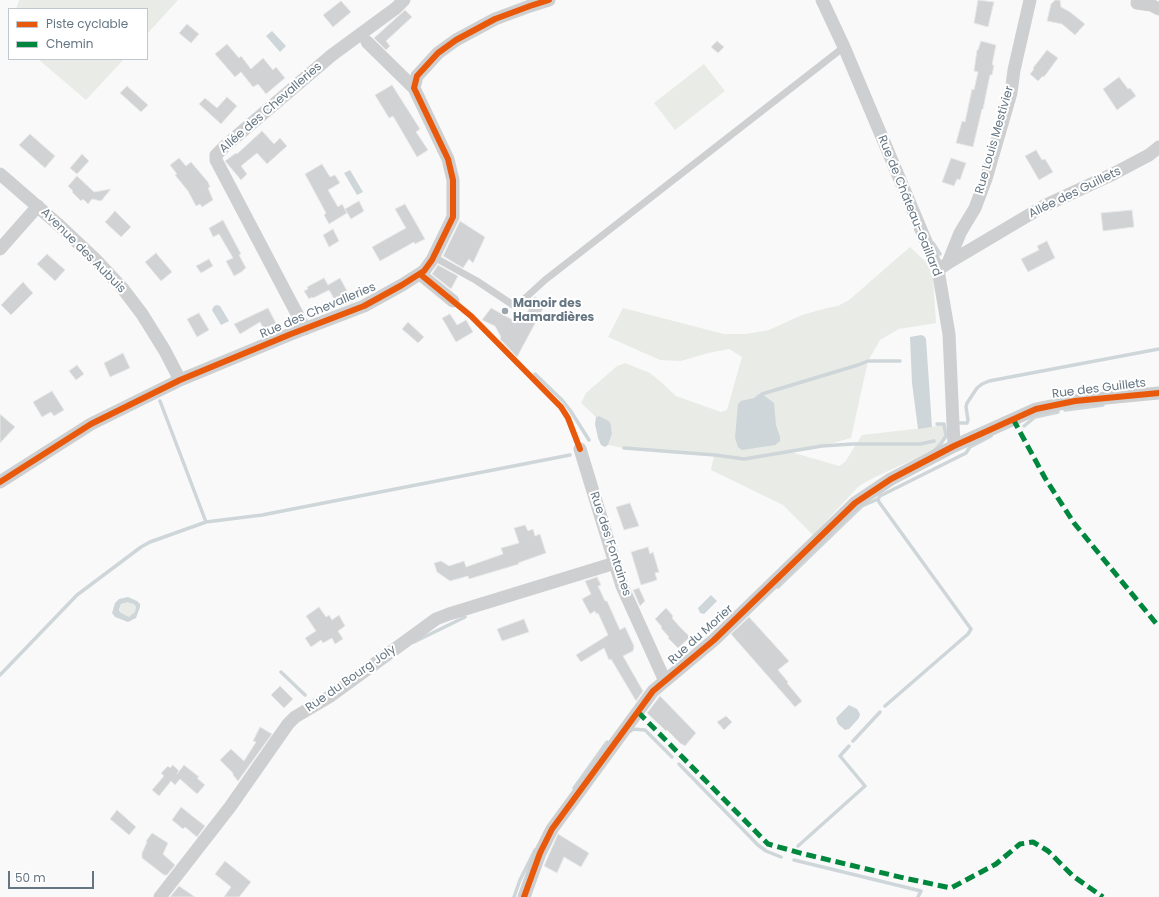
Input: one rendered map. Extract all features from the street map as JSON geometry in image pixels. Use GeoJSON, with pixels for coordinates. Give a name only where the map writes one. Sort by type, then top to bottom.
{"type":"FeatureCollection","features":[{"type":"Feature","properties":{"kind":"street","name":"Allée des Chevalleries"},"geometry":{"type":"LineString","coordinates":[[305,329],[216,160],[216,155],[332,56],[396,8],[404,0]]}},
{"type":"Feature","properties":{"kind":"street"},"geometry":{"type":"LineString","coordinates":[[414,88],[417,76],[438,54],[456,40],[495,19],[549,0]]}},
{"type":"Feature","properties":{"kind":"street","name":"Rue de Château-Gaillard"},"geometry":{"type":"LineString","coordinates":[[822,0],[943,267],[949,334],[954,446]]}},
{"type":"Feature","properties":{"kind":"street","name":"Rue Louis Mestivier"},"geometry":{"type":"LineString","coordinates":[[943,267],[960,233],[975,208],[986,179],[1011,93],[1014,70],[1030,0]]}},
{"type":"Feature","properties":{"kind":"street"},"geometry":{"type":"LineString","coordinates":[[1137,3],[1151,5],[1159,9]]}},
{"type":"Feature","properties":{"kind":"street"},"geometry":{"type":"LineString","coordinates":[[367,42],[414,88]]}},
{"type":"Feature","properties":{"kind":"street","name":"Rue des Chevalleries"},"geometry":{"type":"LineString","coordinates":[[0,482],[91,424],[180,380],[364,306],[420,274],[434,256],[453,217],[453,180],[448,159],[414,88]]}},
{"type":"Feature","properties":{"kind":"street","name":"Allée des Guillets"},"geometry":{"type":"LineString","coordinates":[[943,267],[1044,206],[1113,174],[1149,155],[1159,147]]}},
{"type":"Feature","properties":{"kind":"street","name":"Avenue des Aubuis"},"geometry":{"type":"LineString","coordinates":[[0,174],[38,206],[95,259],[123,289],[146,320],[165,351],[180,380]]}},
{"type":"Feature","properties":{"kind":"street"},"geometry":{"type":"LineString","coordinates":[[0,249],[38,206]]}},
{"type":"Feature","properties":{"kind":"street"},"geometry":{"type":"LineString","coordinates":[[420,274],[453,301]]}},
{"type":"Feature","properties":{"kind":"street","name":"Rue des Guillets"},"geometry":{"type":"LineString","coordinates":[[954,446],[1036,409],[1076,401],[1159,393]]}},
{"type":"Feature","properties":{"kind":"street","name":"Rue du Morier"},"geometry":{"type":"LineString","coordinates":[[524,897],[540,853],[552,829],[653,691],[714,640],[855,503],[891,479],[954,446]]}},
{"type":"Feature","properties":{"kind":"street","name":"Rue des Fontaines"},"geometry":{"type":"LineString","coordinates":[[580,449],[622,586],[665,681]]}},
{"type":"Feature","properties":{"kind":"street","name":"Rue du Bourg Joly"},"geometry":{"type":"LineString","coordinates":[[160,897],[230,807],[288,724],[295,717],[329,697],[436,619],[615,563]]}},
{"type":"Feature","properties":{"kind":"lane"},"geometry":{"type":"LineString","coordinates":[[434,256],[478,281],[513,305],[522,301],[545,280],[844,48]]}},
{"type":"Feature","properties":{"kind":"shaded area"},"geometry":{"type":"Polygon","coordinates":[[[19,0],[178,0],[148,33],[148,8],[16,8],[19,0]]]}},
{"type":"Feature","properties":{"kind":"shaded area"},"geometry":{"type":"Polygon","coordinates":[[[272,31],[286,46],[280,52],[266,36],[272,31]]]}},
{"type":"Feature","properties":{"kind":"shaded area"},"geometry":{"type":"Polygon","coordinates":[[[39,60],[123,60],[86,100],[39,60]]]}},
{"type":"Feature","properties":{"kind":"shaded area"},"geometry":{"type":"Polygon","coordinates":[[[704,64],[725,91],[675,130],[654,103],[704,64]]]}},
{"type":"Feature","properties":{"kind":"shaded area"},"geometry":{"type":"Polygon","coordinates":[[[350,170],[363,192],[357,195],[344,173],[350,170]]]}},
{"type":"Feature","properties":{"kind":"shaded area"},"geometry":{"type":"Polygon","coordinates":[[[910,247],[928,264],[933,279],[936,323],[899,329],[880,340],[868,361],[851,438],[822,446],[791,452],[839,466],[845,462],[862,435],[932,427],[944,424],[946,436],[940,445],[934,450],[859,486],[813,535],[783,505],[711,470],[714,455],[624,448],[608,445],[612,434],[609,421],[599,416],[596,417],[581,403],[586,393],[617,366],[625,363],[650,373],[676,396],[721,412],[727,410],[742,357],[729,349],[708,353],[681,361],[660,360],[608,337],[623,308],[724,334],[746,334],[769,330],[802,315],[838,306],[849,300],[910,247]]]}},
{"type":"Feature","properties":{"kind":"shaded area"},"geometry":{"type":"Polygon","coordinates":[[[214,306],[220,306],[229,321],[221,325],[212,310],[214,306]]]}},
{"type":"Feature","properties":{"kind":"shaded area"},"geometry":{"type":"Polygon","coordinates":[[[921,335],[926,339],[932,427],[918,429],[912,383],[910,337],[921,335]]]}},
{"type":"Feature","properties":{"kind":"shaded area"},"geometry":{"type":"Polygon","coordinates":[[[759,394],[762,394],[774,403],[776,425],[780,441],[775,445],[742,450],[738,447],[735,438],[738,404],[741,401],[754,398],[759,394]]]}},
{"type":"Feature","properties":{"kind":"shaded area"},"geometry":{"type":"Polygon","coordinates":[[[599,416],[609,421],[611,425],[612,434],[608,445],[605,447],[601,445],[595,424],[596,417],[599,416]]]}},
{"type":"Feature","properties":{"kind":"shaded area"},"geometry":{"type":"Polygon","coordinates":[[[711,595],[717,601],[704,614],[700,613],[698,608],[711,595]]]}},
{"type":"Feature","properties":{"kind":"shaded area"},"geometry":{"type":"Polygon","coordinates":[[[128,597],[140,604],[136,618],[128,622],[115,617],[112,613],[115,603],[119,599],[128,597]],[[127,602],[121,604],[119,610],[121,613],[129,617],[135,612],[136,607],[134,604],[127,602]]]}},
{"type":"Feature","properties":{"kind":"shaded area"},"geometry":{"type":"Polygon","coordinates":[[[128,601],[135,606],[136,609],[131,616],[128,617],[121,612],[120,609],[125,602],[128,601]]]}},
{"type":"Feature","properties":{"kind":"shaded area"},"geometry":{"type":"Polygon","coordinates":[[[849,705],[857,709],[860,714],[859,718],[849,729],[845,730],[838,724],[836,718],[849,705]]]}},
{"type":"Feature","properties":{"kind":"building"},"geometry":{"type":"Polygon","coordinates":[[[978,0],[994,2],[988,27],[974,23],[978,0]]]}},
{"type":"Feature","properties":{"kind":"building"},"geometry":{"type":"Polygon","coordinates":[[[1055,0],[1060,0],[1061,7],[1085,24],[1075,35],[1062,24],[1047,21],[1051,4],[1055,0]]]}},
{"type":"Feature","properties":{"kind":"building"},"geometry":{"type":"Polygon","coordinates":[[[341,1],[351,12],[333,27],[323,15],[341,1]]]}},
{"type":"Feature","properties":{"kind":"building"},"geometry":{"type":"Polygon","coordinates":[[[405,10],[412,17],[386,41],[390,46],[386,50],[374,38],[405,10]]]}},
{"type":"Feature","properties":{"kind":"building"},"geometry":{"type":"Polygon","coordinates":[[[187,24],[199,34],[191,43],[179,33],[187,24]]]}},
{"type":"Feature","properties":{"kind":"building"},"geometry":{"type":"Polygon","coordinates":[[[717,41],[724,47],[718,53],[711,47],[717,41]]]}},
{"type":"Feature","properties":{"kind":"building"},"geometry":{"type":"Polygon","coordinates":[[[981,41],[996,45],[992,65],[994,65],[992,75],[990,75],[973,147],[956,143],[962,121],[965,122],[972,89],[974,90],[978,72],[974,71],[977,50],[981,41]]]}},
{"type":"Feature","properties":{"kind":"building"},"geometry":{"type":"Polygon","coordinates":[[[227,44],[239,58],[241,56],[251,69],[263,58],[273,70],[276,67],[285,78],[266,94],[258,84],[253,87],[241,72],[235,77],[215,54],[227,44]]]}},
{"type":"Feature","properties":{"kind":"building"},"geometry":{"type":"Polygon","coordinates":[[[1047,50],[1058,58],[1044,77],[1043,76],[1038,81],[1030,74],[1047,50]]]}},
{"type":"Feature","properties":{"kind":"building"},"geometry":{"type":"Polygon","coordinates":[[[1119,77],[1128,89],[1130,88],[1136,96],[1117,110],[1103,89],[1119,77]]]}},
{"type":"Feature","properties":{"kind":"building"},"geometry":{"type":"Polygon","coordinates":[[[392,85],[420,129],[416,132],[428,150],[417,157],[393,116],[389,118],[375,95],[392,85]]]}},
{"type":"Feature","properties":{"kind":"building"},"geometry":{"type":"Polygon","coordinates":[[[127,86],[148,105],[141,112],[120,93],[127,86]]]}},
{"type":"Feature","properties":{"kind":"building"},"geometry":{"type":"Polygon","coordinates":[[[227,97],[237,106],[221,124],[199,104],[205,98],[217,108],[227,97]]]}},
{"type":"Feature","properties":{"kind":"building"},"geometry":{"type":"Polygon","coordinates":[[[262,131],[274,144],[280,138],[287,146],[267,164],[257,153],[241,166],[247,174],[241,180],[225,161],[236,153],[237,154],[262,131]]]}},
{"type":"Feature","properties":{"kind":"building"},"geometry":{"type":"Polygon","coordinates":[[[30,134],[55,156],[45,168],[19,145],[30,134]]]}},
{"type":"Feature","properties":{"kind":"building"},"geometry":{"type":"Polygon","coordinates":[[[1036,150],[1042,160],[1045,159],[1053,172],[1039,180],[1025,156],[1036,150]]]}},
{"type":"Feature","properties":{"kind":"building"},"geometry":{"type":"Polygon","coordinates":[[[82,154],[89,161],[77,174],[70,168],[82,154]]]}},
{"type":"Feature","properties":{"kind":"building"},"geometry":{"type":"Polygon","coordinates":[[[179,158],[186,166],[191,162],[208,182],[210,187],[208,188],[213,200],[202,207],[200,204],[196,206],[188,191],[175,175],[177,174],[170,165],[179,158]]]}},
{"type":"Feature","properties":{"kind":"building"},"geometry":{"type":"Polygon","coordinates":[[[951,158],[966,163],[960,180],[957,179],[954,186],[942,182],[951,158]]]}},
{"type":"Feature","properties":{"kind":"building"},"geometry":{"type":"Polygon","coordinates":[[[322,164],[330,177],[335,175],[340,183],[328,190],[338,207],[342,204],[347,213],[329,224],[324,215],[326,213],[305,174],[322,164]]]}},
{"type":"Feature","properties":{"kind":"building"},"geometry":{"type":"Polygon","coordinates":[[[77,176],[94,192],[111,189],[101,201],[92,199],[88,204],[83,199],[81,201],[68,186],[77,176]]]}},
{"type":"Feature","properties":{"kind":"building"},"geometry":{"type":"Polygon","coordinates":[[[359,201],[364,211],[351,219],[345,209],[359,201]]]}},
{"type":"Feature","properties":{"kind":"building"},"geometry":{"type":"Polygon","coordinates":[[[405,204],[425,239],[415,244],[414,242],[380,261],[372,247],[406,228],[395,209],[405,204]]]}},
{"type":"Feature","properties":{"kind":"building"},"geometry":{"type":"Polygon","coordinates":[[[1132,210],[1134,227],[1103,231],[1101,213],[1132,210]]]}},
{"type":"Feature","properties":{"kind":"building"},"geometry":{"type":"Polygon","coordinates":[[[115,211],[131,227],[121,237],[105,222],[115,211]]]}},
{"type":"Feature","properties":{"kind":"building"},"geometry":{"type":"Polygon","coordinates":[[[223,220],[241,254],[239,255],[246,268],[234,276],[226,261],[233,258],[219,234],[213,237],[209,228],[223,220]]]}},
{"type":"Feature","properties":{"kind":"building"},"geometry":{"type":"Polygon","coordinates":[[[460,221],[485,237],[473,263],[469,259],[463,268],[443,256],[460,221]]]}},
{"type":"Feature","properties":{"kind":"building"},"geometry":{"type":"Polygon","coordinates":[[[333,229],[339,241],[329,247],[323,235],[333,229]]]}},
{"type":"Feature","properties":{"kind":"building"},"geometry":{"type":"Polygon","coordinates":[[[1047,241],[1055,258],[1028,272],[1021,259],[1039,250],[1037,246],[1047,241]]]}},
{"type":"Feature","properties":{"kind":"building"},"geometry":{"type":"Polygon","coordinates":[[[156,253],[172,272],[161,281],[145,262],[156,253]]]}},
{"type":"Feature","properties":{"kind":"building"},"geometry":{"type":"Polygon","coordinates":[[[47,254],[65,270],[55,281],[37,264],[47,254]]]}},
{"type":"Feature","properties":{"kind":"building"},"geometry":{"type":"Polygon","coordinates":[[[209,259],[213,266],[201,273],[196,266],[209,259]]]}},
{"type":"Feature","properties":{"kind":"building"},"geometry":{"type":"Polygon","coordinates":[[[438,265],[458,276],[451,289],[432,274],[438,265]]]}},
{"type":"Feature","properties":{"kind":"building"},"geometry":{"type":"Polygon","coordinates":[[[324,278],[328,285],[340,278],[353,302],[339,307],[329,290],[309,299],[304,291],[308,289],[307,287],[324,278]]]}},
{"type":"Feature","properties":{"kind":"building"},"geometry":{"type":"Polygon","coordinates":[[[23,282],[33,293],[11,315],[1,305],[23,282]]]}},
{"type":"Feature","properties":{"kind":"building"},"geometry":{"type":"Polygon","coordinates":[[[535,297],[546,303],[517,357],[500,339],[501,337],[495,326],[482,320],[491,308],[511,319],[523,321],[535,297]]]}},
{"type":"Feature","properties":{"kind":"building"},"geometry":{"type":"Polygon","coordinates":[[[268,308],[277,325],[265,331],[260,322],[240,334],[234,324],[268,308]]]}},
{"type":"Feature","properties":{"kind":"building"},"geometry":{"type":"Polygon","coordinates":[[[199,313],[209,330],[197,337],[187,319],[199,313]]]}},
{"type":"Feature","properties":{"kind":"building"},"geometry":{"type":"Polygon","coordinates":[[[450,314],[457,325],[466,320],[473,332],[456,342],[442,318],[450,314]]]}},
{"type":"Feature","properties":{"kind":"building"},"geometry":{"type":"Polygon","coordinates":[[[408,322],[424,337],[418,343],[402,329],[408,322]]]}},
{"type":"Feature","properties":{"kind":"building"},"geometry":{"type":"Polygon","coordinates":[[[123,353],[130,368],[110,377],[104,363],[123,353]]]}},
{"type":"Feature","properties":{"kind":"building"},"geometry":{"type":"Polygon","coordinates":[[[77,365],[84,374],[76,380],[69,371],[77,365]]]}},
{"type":"Feature","properties":{"kind":"building"},"geometry":{"type":"Polygon","coordinates":[[[52,391],[64,410],[54,416],[51,412],[42,417],[33,402],[52,391]]]}},
{"type":"Feature","properties":{"kind":"building"},"geometry":{"type":"Polygon","coordinates":[[[0,414],[15,427],[0,443],[0,414]]]}},
{"type":"Feature","properties":{"kind":"building"},"geometry":{"type":"Polygon","coordinates":[[[630,503],[639,526],[624,530],[616,507],[630,503]]]}},
{"type":"Feature","properties":{"kind":"building"},"geometry":{"type":"Polygon","coordinates":[[[525,525],[528,531],[533,529],[535,536],[540,534],[546,553],[518,563],[519,564],[469,579],[468,576],[450,581],[437,572],[434,563],[441,561],[449,566],[464,561],[466,567],[503,554],[501,548],[519,543],[514,528],[525,525]]]}},
{"type":"Feature","properties":{"kind":"building"},"geometry":{"type":"Polygon","coordinates":[[[648,547],[650,554],[653,552],[659,572],[655,573],[657,580],[641,585],[631,552],[648,547]]]}},
{"type":"Feature","properties":{"kind":"building"},"geometry":{"type":"Polygon","coordinates":[[[597,577],[601,585],[598,586],[605,601],[607,601],[620,630],[625,627],[634,646],[633,651],[623,656],[643,691],[636,701],[611,659],[609,660],[604,648],[581,662],[576,655],[608,635],[598,613],[596,614],[595,611],[590,614],[582,599],[591,594],[585,581],[597,577]]]}},
{"type":"Feature","properties":{"kind":"building"},"geometry":{"type":"Polygon","coordinates":[[[639,588],[645,601],[640,606],[633,590],[639,588]]]}},
{"type":"Feature","properties":{"kind":"building"},"geometry":{"type":"Polygon","coordinates":[[[319,607],[326,617],[329,615],[332,620],[339,615],[345,626],[338,631],[343,639],[335,644],[332,638],[323,643],[321,640],[311,647],[305,638],[316,631],[306,616],[319,607]]]}},
{"type":"Feature","properties":{"kind":"building"},"geometry":{"type":"Polygon","coordinates":[[[666,608],[673,616],[672,618],[690,637],[678,648],[668,638],[669,637],[655,619],[666,608]]]}},
{"type":"Feature","properties":{"kind":"building"},"geometry":{"type":"Polygon","coordinates":[[[749,617],[789,661],[778,670],[802,701],[795,707],[731,634],[749,617]]]}},
{"type":"Feature","properties":{"kind":"building"},"geometry":{"type":"Polygon","coordinates":[[[524,619],[529,632],[502,641],[497,629],[524,619]]]}},
{"type":"Feature","properties":{"kind":"building"},"geometry":{"type":"Polygon","coordinates":[[[280,686],[293,699],[284,708],[271,695],[280,686]]]}},
{"type":"Feature","properties":{"kind":"building"},"geometry":{"type":"Polygon","coordinates":[[[660,696],[696,733],[685,746],[647,713],[660,696]]]}},
{"type":"Feature","properties":{"kind":"building"},"geometry":{"type":"Polygon","coordinates":[[[726,716],[732,722],[724,730],[717,722],[726,716]]]}},
{"type":"Feature","properties":{"kind":"building"},"geometry":{"type":"Polygon","coordinates":[[[260,727],[272,734],[238,781],[233,773],[220,760],[231,749],[244,761],[256,742],[253,741],[260,727]]]}},
{"type":"Feature","properties":{"kind":"building"},"geometry":{"type":"Polygon","coordinates":[[[173,765],[179,771],[177,774],[184,765],[199,777],[197,778],[205,785],[197,794],[180,779],[175,785],[171,781],[159,796],[152,790],[164,776],[161,773],[168,766],[170,768],[173,765]]]}},
{"type":"Feature","properties":{"kind":"building"},"geometry":{"type":"Polygon","coordinates":[[[181,807],[205,826],[197,837],[185,827],[183,829],[172,820],[181,807]]]}},
{"type":"Feature","properties":{"kind":"building"},"geometry":{"type":"Polygon","coordinates":[[[117,810],[136,827],[129,835],[110,819],[117,810]]]}},
{"type":"Feature","properties":{"kind":"building"},"geometry":{"type":"Polygon","coordinates":[[[152,833],[168,843],[163,854],[175,865],[167,875],[164,875],[142,858],[142,853],[147,842],[146,841],[152,833]]]}},
{"type":"Feature","properties":{"kind":"building"},"geometry":{"type":"Polygon","coordinates":[[[558,834],[589,853],[581,867],[564,857],[557,873],[544,866],[558,834]]]}},
{"type":"Feature","properties":{"kind":"building"},"geometry":{"type":"Polygon","coordinates":[[[225,861],[251,882],[239,897],[224,897],[231,887],[215,874],[225,861]]]}},
{"type":"Feature","properties":{"kind":"building"},"geometry":{"type":"Polygon","coordinates":[[[179,886],[195,897],[170,897],[179,886]]]}},
{"type":"Feature","properties":{"kind":"waterway"},"geometry":{"type":"LineString","coordinates":[[933,243],[940,254]]}},
{"type":"Feature","properties":{"kind":"waterway"},"geometry":{"type":"LineString","coordinates":[[958,423],[967,423],[967,403],[977,388],[989,381],[1159,349]]}},
{"type":"Feature","properties":{"kind":"waterway"},"geometry":{"type":"LineString","coordinates":[[762,394],[868,361],[900,361]]}},
{"type":"Feature","properties":{"kind":"waterway"},"geometry":{"type":"LineString","coordinates":[[535,374],[562,400],[589,440]]}},
{"type":"Feature","properties":{"kind":"waterway"},"geometry":{"type":"LineString","coordinates":[[160,401],[206,522]]}},
{"type":"Feature","properties":{"kind":"waterway"},"geometry":{"type":"LineString","coordinates":[[1065,410],[1103,405]]}},
{"type":"Feature","properties":{"kind":"waterway"},"geometry":{"type":"LineString","coordinates":[[1024,426],[1035,417],[1058,412]]}},
{"type":"Feature","properties":{"kind":"waterway"},"geometry":{"type":"LineString","coordinates":[[935,450],[946,436],[944,424],[937,424]]}},
{"type":"Feature","properties":{"kind":"waterway"},"geometry":{"type":"LineString","coordinates":[[885,706],[968,634],[971,629],[878,499],[880,496],[966,453],[970,447],[991,436]]}},
{"type":"Feature","properties":{"kind":"waterway"},"geometry":{"type":"LineString","coordinates":[[624,448],[715,455],[744,459],[822,446],[852,444],[920,444],[934,441]]}},
{"type":"Feature","properties":{"kind":"waterway"},"geometry":{"type":"LineString","coordinates":[[0,675],[77,595],[141,547],[150,542],[206,522],[262,515],[570,455]]}},
{"type":"Feature","properties":{"kind":"waterway"},"geometry":{"type":"LineString","coordinates":[[778,587],[862,506],[878,499]]}},
{"type":"Feature","properties":{"kind":"waterway"},"geometry":{"type":"LineString","coordinates":[[414,642],[465,617]]}},
{"type":"Feature","properties":{"kind":"waterway"},"geometry":{"type":"LineString","coordinates":[[281,672],[305,695]]}},
{"type":"Feature","properties":{"kind":"waterway"},"geometry":{"type":"LineString","coordinates":[[853,741],[880,712]]}},
{"type":"Feature","properties":{"kind":"waterway"},"geometry":{"type":"LineString","coordinates":[[631,731],[632,729],[645,730],[672,757]]}},
{"type":"Feature","properties":{"kind":"waterway"},"geometry":{"type":"LineString","coordinates":[[574,788],[607,742]]}},
{"type":"Feature","properties":{"kind":"waterway"},"geometry":{"type":"LineString","coordinates":[[798,846],[865,786],[840,756],[849,746]]}},
{"type":"Feature","properties":{"kind":"waterway"},"geometry":{"type":"LineString","coordinates":[[679,764],[758,845],[766,851],[781,857]]}},
{"type":"Feature","properties":{"kind":"waterway"},"geometry":{"type":"LineString","coordinates":[[514,897],[520,880],[535,850]]}},
{"type":"Feature","properties":{"kind":"waterway"},"geometry":{"type":"LineString","coordinates":[[794,860],[921,891],[918,897]]}},
{"type":"Feature","properties":{"kind":"marked path"},"geometry":{"type":"LineString","coordinates":[[1013,419],[1045,478],[1074,523],[1159,627]]}},
{"type":"Feature","properties":{"kind":"marked path"},"geometry":{"type":"LineString","coordinates":[[638,712],[768,844],[804,854],[951,888],[996,864],[1020,844],[1033,842],[1048,851],[1073,876],[1103,897]]}},
{"type":"Feature","properties":{"kind":"cycle path"},"geometry":{"type":"LineString","coordinates":[[0,482],[91,424],[180,380],[291,334],[364,306],[424,271],[432,260],[453,217],[453,180],[448,159],[414,88],[417,76],[438,53],[456,40],[495,19],[549,0]]}},
{"type":"Feature","properties":{"kind":"cycle path"},"geometry":{"type":"LineString","coordinates":[[420,274],[471,316],[561,407],[568,418],[580,449]]}},
{"type":"Feature","properties":{"kind":"cycle path"},"geometry":{"type":"LineString","coordinates":[[524,897],[540,853],[552,829],[653,691],[714,640],[855,503],[891,479],[954,446],[1036,409],[1075,401],[1159,393]]}},
{"type":"Feature","properties":{"kind":"place","name":"Manoir des Hamardières"},"geometry":{"type":"Point","coordinates":[505,311]}}]}
